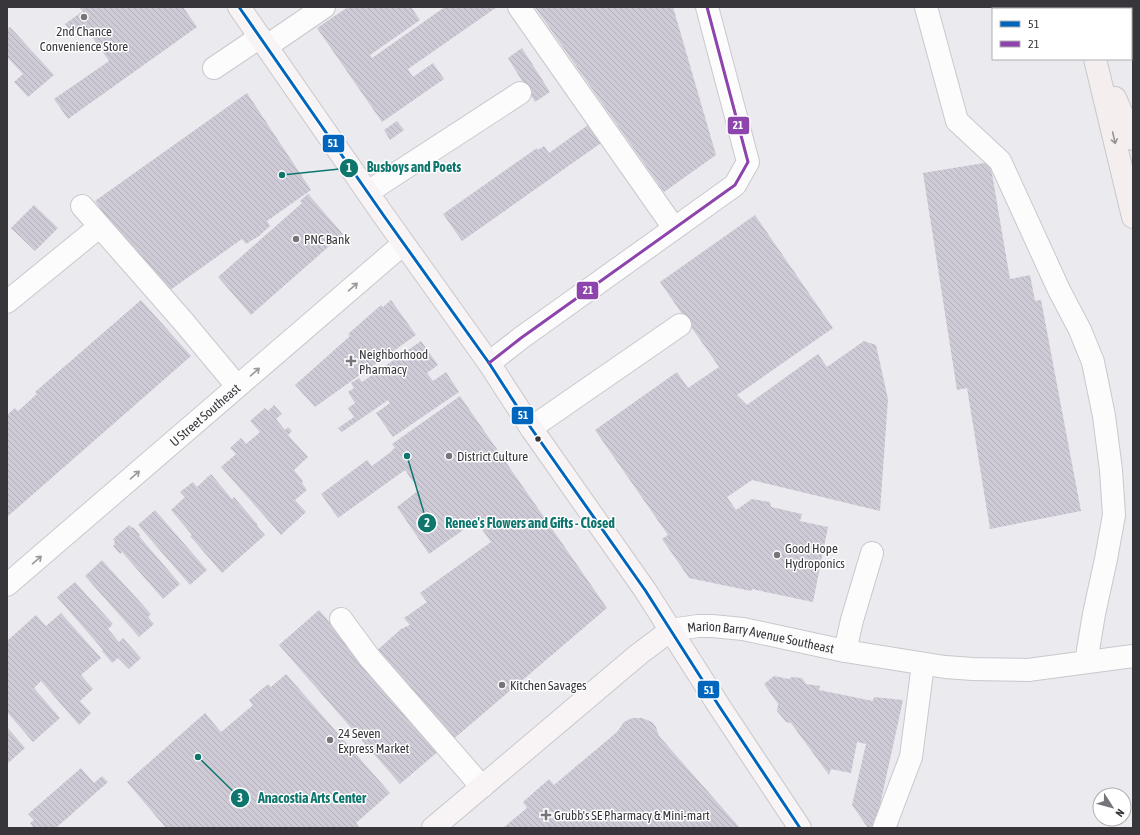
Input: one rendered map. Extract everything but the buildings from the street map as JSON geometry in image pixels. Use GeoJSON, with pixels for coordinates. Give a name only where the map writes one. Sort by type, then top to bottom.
{"type":"FeatureCollection","features":[{"type":"Feature","properties":{"kind":"highway"},"geometry":{"type":"LineString","coordinates":[[1096,60],[1133,139]]}},
{"type":"Feature","properties":{"kind":"highway"},"geometry":{"type":"LineString","coordinates":[[1096,60],[1133,217]]}},
{"type":"Feature","properties":{"kind":"main road"},"geometry":{"type":"LineString","coordinates":[[239,7],[403,244],[489,363],[531,428],[671,630],[719,706],[800,828]]}},
{"type":"Feature","properties":{"kind":"main road","name":"Marion Barry Avenue Southeast"},"geometry":{"type":"LineString","coordinates":[[433,828],[639,654],[671,630]]}},
{"type":"Feature","properties":{"kind":"street"},"geometry":{"type":"LineString","coordinates":[[214,68],[324,7]]}},
{"type":"Feature","properties":{"kind":"street"},"geometry":{"type":"LineString","coordinates":[[519,7],[674,228]]}},
{"type":"Feature","properties":{"kind":"street"},"geometry":{"type":"LineString","coordinates":[[489,363],[521,338],[735,185],[748,162],[707,7]]}},
{"type":"Feature","properties":{"kind":"street"},"geometry":{"type":"LineString","coordinates":[[926,7],[957,121],[1000,161],[1059,290],[1080,330],[1093,362],[1104,416],[1111,470],[1114,515],[1086,662]]}},
{"type":"Feature","properties":{"kind":"street"},"geometry":{"type":"LineString","coordinates":[[368,192],[520,94]]}},
{"type":"Feature","properties":{"kind":"street"},"geometry":{"type":"LineString","coordinates":[[82,206],[182,320],[237,386]]}},
{"type":"Feature","properties":{"kind":"street"},"geometry":{"type":"LineString","coordinates":[[7,302],[99,227]]}},
{"type":"Feature","properties":{"kind":"street","name":"U Street Southeast"},"geometry":{"type":"LineString","coordinates":[[7,585],[403,244]]}},
{"type":"Feature","properties":{"kind":"street"},"geometry":{"type":"LineString","coordinates":[[531,428],[680,325]]}},
{"type":"Feature","properties":{"kind":"street"},"geometry":{"type":"LineString","coordinates":[[845,651],[852,620],[872,553]]}},
{"type":"Feature","properties":{"kind":"street"},"geometry":{"type":"LineString","coordinates":[[341,619],[369,657],[482,787]]}},
{"type":"Feature","properties":{"kind":"street","name":"Marion Barry Avenue Southeast"},"geometry":{"type":"LineString","coordinates":[[671,630],[684,627],[712,626],[743,629],[845,651],[923,664],[973,669],[1028,670],[1133,656]]}},
{"type":"Feature","properties":{"kind":"street"},"geometry":{"type":"LineString","coordinates":[[884,828],[911,757],[923,664]]}},
{"type":"Feature","properties":{"kind":"transit line","name":"51"},"geometry":{"type":"LineString","coordinates":[[239,7],[384,216],[489,363],[531,428],[645,590],[719,706],[800,828]]}},
{"type":"Feature","properties":{"kind":"transit line","name":"21"},"geometry":{"type":"LineString","coordinates":[[489,363],[521,338],[735,185],[748,162],[707,7]]}},
{"type":"Feature","properties":{"kind":"place","name":"2nd Chance Convenience Store"},"geometry":{"type":"Point","coordinates":[84,17]}},
{"type":"Feature","properties":{"kind":"place","name":"Busboys and Poets"},"geometry":{"type":"Point","coordinates":[282,175]}},
{"type":"Feature","properties":{"kind":"place","name":"PNC Bank"},"geometry":{"type":"Point","coordinates":[296,239]}},
{"type":"Feature","properties":{"kind":"place","name":"Neighborhood Pharmacy"},"geometry":{"type":"Point","coordinates":[351,361]}},
{"type":"Feature","properties":{"kind":"place","name":"Renee's Flowers and Gifts - Closed"},"geometry":{"type":"Point","coordinates":[407,456]}},
{"type":"Feature","properties":{"kind":"place","name":"District Culture"},"geometry":{"type":"Point","coordinates":[449,456]}},
{"type":"Feature","properties":{"kind":"place","name":"Good Hope Hydroponics"},"geometry":{"type":"Point","coordinates":[777,555]}},
{"type":"Feature","properties":{"kind":"place","name":"Kitchen Savages"},"geometry":{"type":"Point","coordinates":[502,685]}},
{"type":"Feature","properties":{"kind":"place","name":"24 Seven Express Market"},"geometry":{"type":"Point","coordinates":[330,740]}},
{"type":"Feature","properties":{"kind":"place","name":"Anacostia Arts Center"},"geometry":{"type":"Point","coordinates":[198,757]}},
{"type":"Feature","properties":{"kind":"place","name":"Grubb's SE Pharmacy & Mini-mart"},"geometry":{"type":"Point","coordinates":[546,815]}}]}
